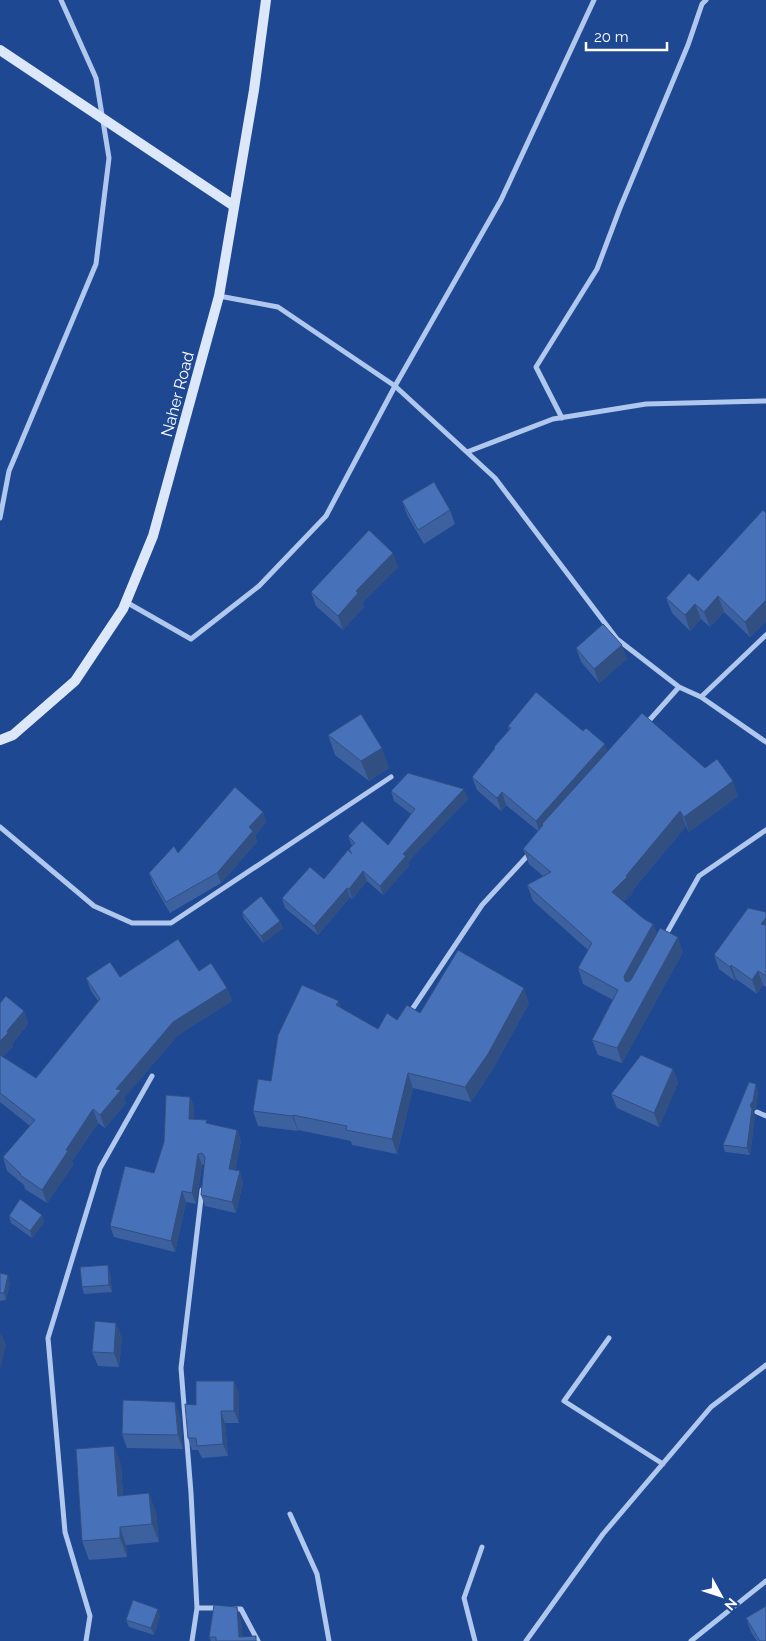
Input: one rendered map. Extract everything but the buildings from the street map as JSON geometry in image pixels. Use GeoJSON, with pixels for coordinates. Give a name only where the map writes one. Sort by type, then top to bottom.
{"type":"FeatureCollection","features":[{"type":"Feature","properties":{"kind":"main road","name":"Naher Road"},"geometry":{"type":"LineString","coordinates":[[0,740],[13,735],[75,681],[123,609],[153,536],[219,296],[254,90],[266,0]]}},
{"type":"Feature","properties":{"kind":"main road"},"geometry":{"type":"LineString","coordinates":[[0,50],[234,206]]}},
{"type":"Feature","properties":{"kind":"street"},"geometry":{"type":"LineString","coordinates":[[0,518],[9,471],[96,264],[109,158],[96,78],[61,0]]}},
{"type":"Feature","properties":{"kind":"street"},"geometry":{"type":"LineString","coordinates":[[125,602],[191,639],[259,586],[326,516],[395,386],[501,200],[594,0]]}},
{"type":"Feature","properties":{"kind":"street"},"geometry":{"type":"LineString","coordinates":[[562,418],[536,367],[597,269],[620,208],[688,45],[702,4],[706,0]]}},
{"type":"Feature","properties":{"kind":"street"},"geometry":{"type":"LineString","coordinates":[[219,296],[278,307],[395,386],[495,478],[617,640],[679,687],[701,697],[766,742]]}},
{"type":"Feature","properties":{"kind":"street"},"geometry":{"type":"LineString","coordinates":[[467,452],[553,419],[646,404],[766,401]]}},
{"type":"Feature","properties":{"kind":"street"},"geometry":{"type":"LineString","coordinates":[[701,697],[766,635]]}},
{"type":"Feature","properties":{"kind":"street"},"geometry":{"type":"LineString","coordinates":[[640,731],[679,687]]}},
{"type":"Feature","properties":{"kind":"street"},"geometry":{"type":"LineString","coordinates":[[0,827],[94,906],[132,923],[171,923],[391,777]]}},
{"type":"Feature","properties":{"kind":"street"},"geometry":{"type":"LineString","coordinates":[[661,943],[699,876],[766,830]]}},
{"type":"Feature","properties":{"kind":"street"},"geometry":{"type":"LineString","coordinates":[[406,1020],[482,905],[535,847]]}},
{"type":"Feature","properties":{"kind":"street"},"geometry":{"type":"LineString","coordinates":[[86,1641],[90,1616],[65,1532],[48,1338],[100,1168],[152,1076]]}},
{"type":"Feature","properties":{"kind":"street"},"geometry":{"type":"LineString","coordinates":[[758,1112],[766,1116]]}},
{"type":"Feature","properties":{"kind":"street"},"geometry":{"type":"LineString","coordinates":[[192,1641],[197,1608],[191,1493],[181,1368],[202,1187]]}},
{"type":"Feature","properties":{"kind":"street"},"geometry":{"type":"LineString","coordinates":[[609,1338],[564,1402],[663,1464]]}},
{"type":"Feature","properties":{"kind":"street"},"geometry":{"type":"LineString","coordinates":[[526,1641],[603,1534],[711,1407],[766,1365]]}},
{"type":"Feature","properties":{"kind":"street"},"geometry":{"type":"LineString","coordinates":[[290,1514],[317,1574],[329,1641]]}},
{"type":"Feature","properties":{"kind":"street"},"geometry":{"type":"LineString","coordinates":[[476,1641],[464,1598],[482,1547]]}},
{"type":"Feature","properties":{"kind":"street"},"geometry":{"type":"LineString","coordinates":[[691,1641],[766,1582]]}},
{"type":"Feature","properties":{"kind":"street"},"geometry":{"type":"LineString","coordinates":[[197,1608],[241,1609],[258,1641]]}}]}
